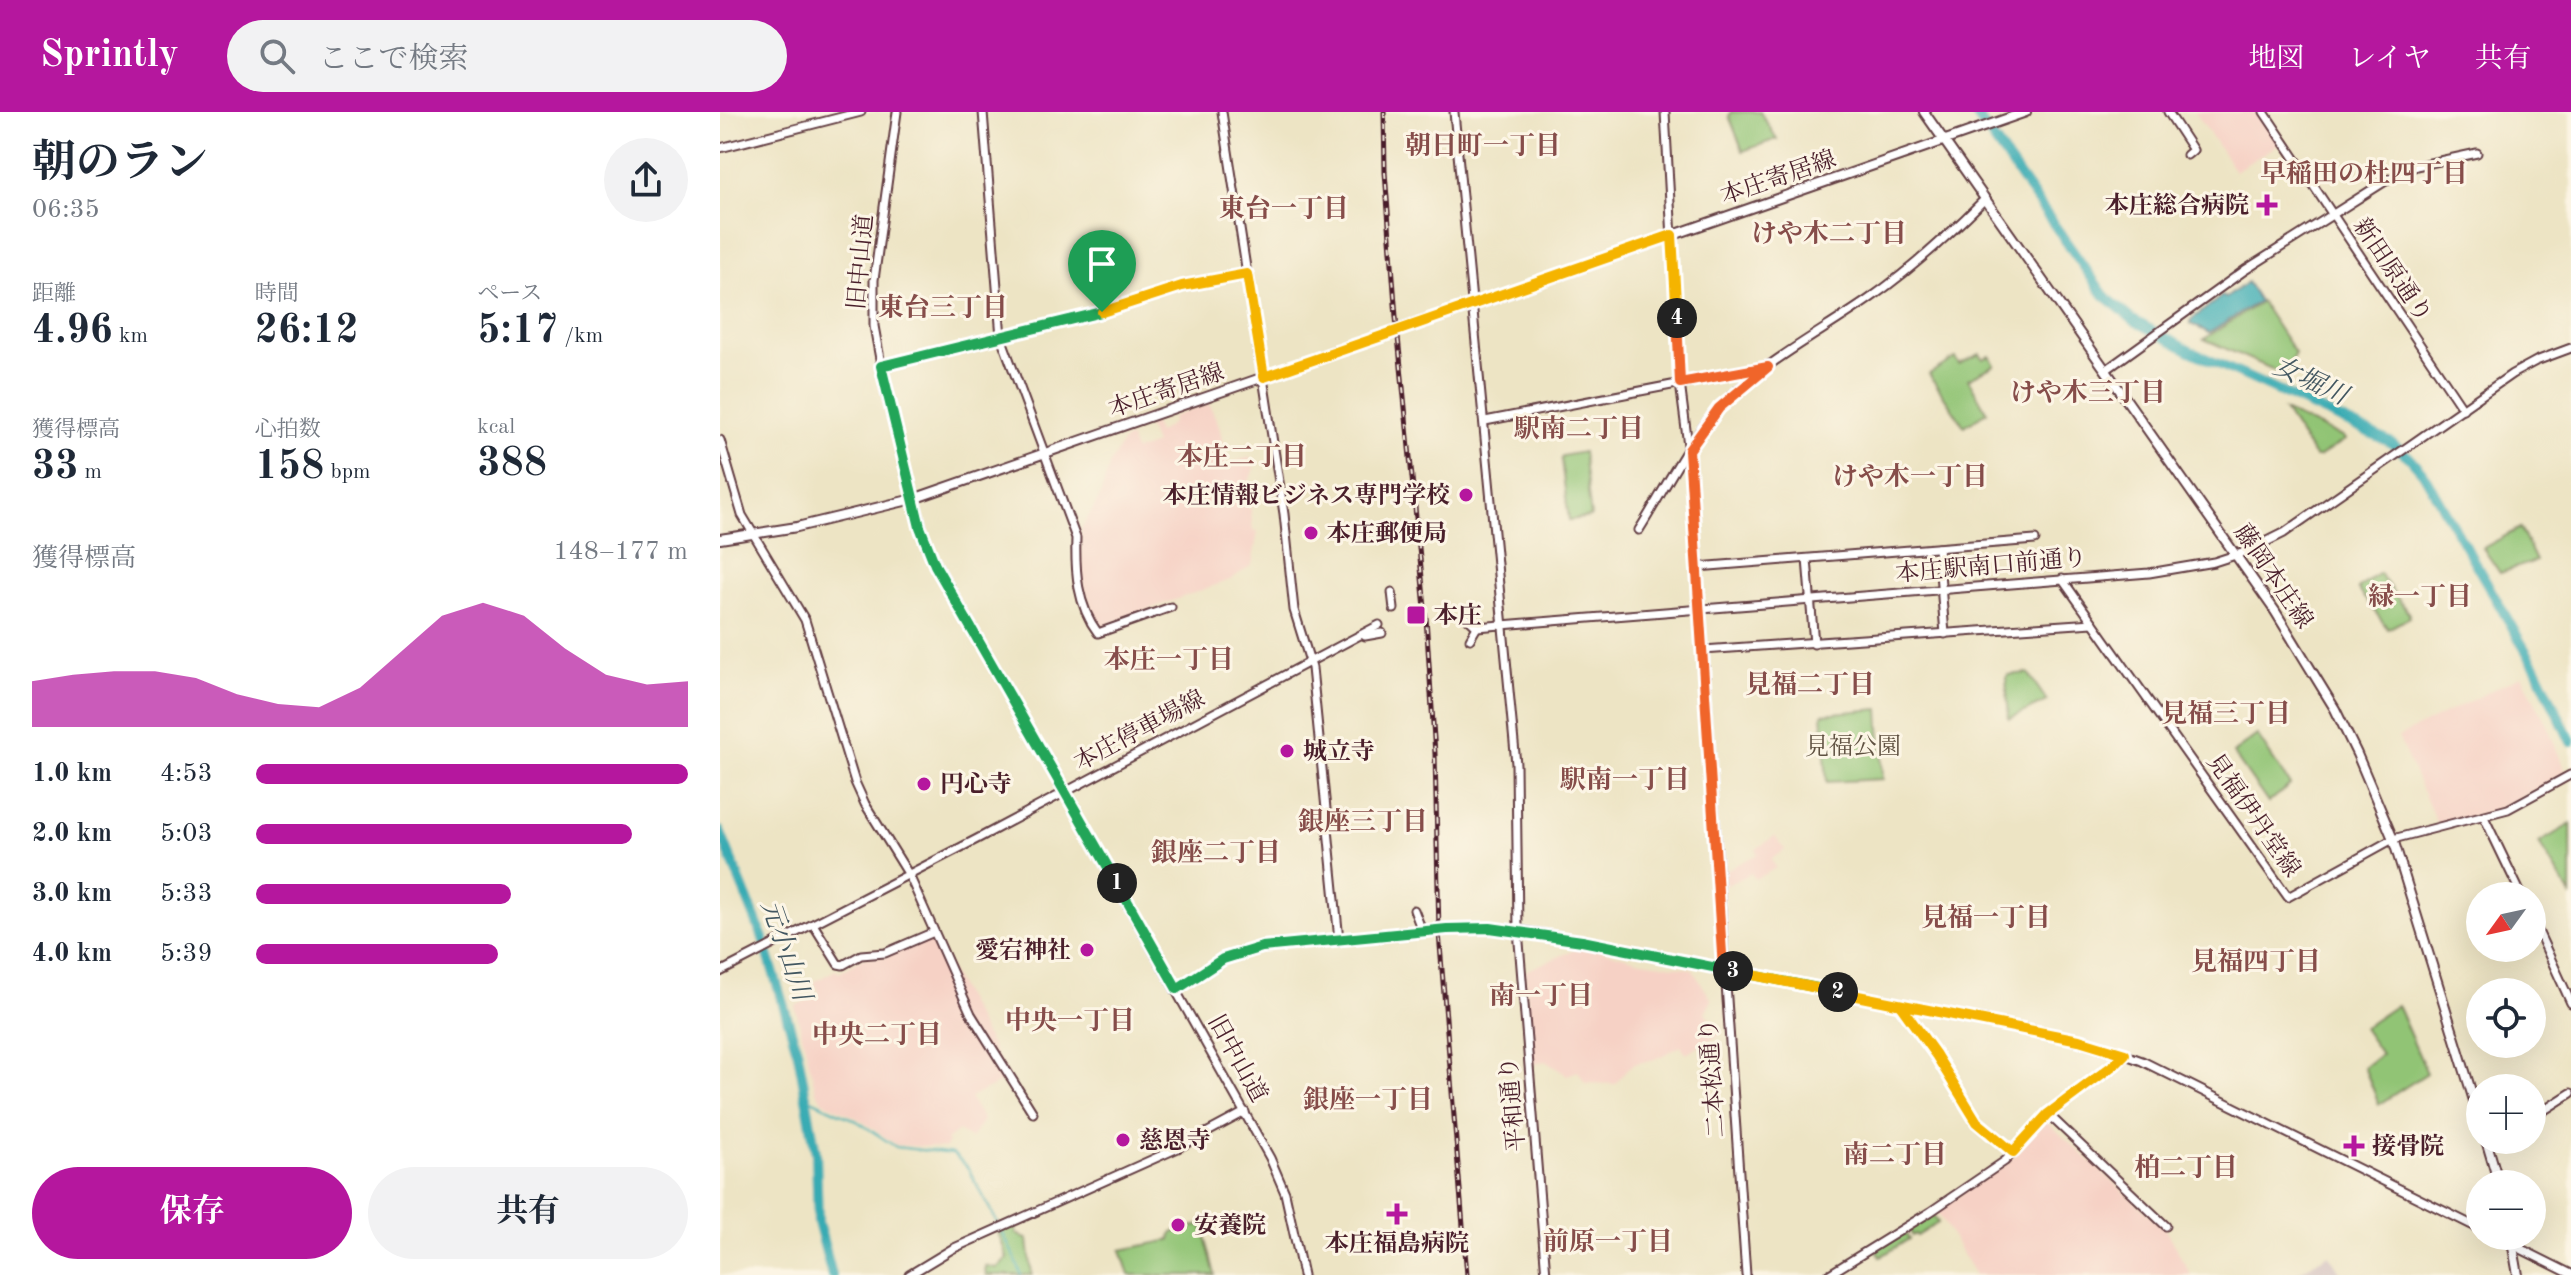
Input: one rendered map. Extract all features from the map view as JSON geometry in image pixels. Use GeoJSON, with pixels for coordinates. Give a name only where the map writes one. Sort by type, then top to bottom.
{"type":"FeatureCollection","features":[{"type":"Feature","properties":{"kind":"main road","name":"藤岡本庄線"},"geometry":{"type":"LineString","coordinates":[[1924,112],[2275,611],[2322,685],[2357,754],[2393,839],[2466,1075]]}},
{"type":"Feature","properties":{"kind":"main road","name":"本庄寄居線"},"geometry":{"type":"LineString","coordinates":[[720,539],[844,517],[913,499],[2026,112]]}},
{"type":"Feature","properties":{"kind":"main road"},"geometry":{"type":"LineString","coordinates":[[2514,1250],[2518,1275]]}},
{"type":"Feature","properties":{"kind":"street"},"geometry":{"type":"LineString","coordinates":[[720,148],[861,112]]}},
{"type":"Feature","properties":{"kind":"street","name":"旧中山道"},"geometry":{"type":"LineString","coordinates":[[897,112],[874,280],[874,326],[920,527],[935,565],[1177,989],[1280,1178],[1303,1275]]}},
{"type":"Feature","properties":{"kind":"street"},"geometry":{"type":"LineString","coordinates":[[983,112],[1001,337],[1076,538],[1076,579],[1096,631],[1101,632],[1171,607]]}},
{"type":"Feature","properties":{"kind":"street"},"geometry":{"type":"LineString","coordinates":[[1222,112],[1284,514],[1294,610],[1310,662],[1339,940]]}},
{"type":"Feature","properties":{"kind":"street","name":"平和通り"},"geometry":{"type":"LineString","coordinates":[[1454,112],[1516,764],[1518,930],[1546,1275]]}},
{"type":"Feature","properties":{"kind":"street","name":"二本松通り"},"geometry":{"type":"LineString","coordinates":[[1665,112],[1680,383],[1689,450],[1746,1275]]}},
{"type":"Feature","properties":{"kind":"street"},"geometry":{"type":"LineString","coordinates":[[2168,112],[2193,150],[2187,155]]}},
{"type":"Feature","properties":{"kind":"street","name":"新田原通り"},"geometry":{"type":"LineString","coordinates":[[2264,112],[2463,409]]}},
{"type":"Feature","properties":{"kind":"street"},"geometry":{"type":"LineString","coordinates":[[2106,370],[2245,270],[2403,171],[2477,153]]}},
{"type":"Feature","properties":{"kind":"street"},"geometry":{"type":"LineString","coordinates":[[1639,530],[1719,408],[1768,367],[1897,278],[1985,199]]}},
{"type":"Feature","properties":{"kind":"street"},"geometry":{"type":"LineString","coordinates":[[881,366],[1093,315],[1182,286],[1247,274]]}},
{"type":"Feature","properties":{"kind":"street","name":"本庄駅南口前通り"},"geometry":{"type":"LineString","coordinates":[[1477,627],[2149,573],[2214,562],[2236,555],[2296,526],[2523,368],[2571,348]]}},
{"type":"Feature","properties":{"kind":"street"},"geometry":{"type":"LineString","coordinates":[[1485,421],[1768,367]]}},
{"type":"Feature","properties":{"kind":"street"},"geometry":{"type":"LineString","coordinates":[[720,440],[736,499],[753,534],[805,620],[855,782],[865,804],[909,875],[971,1014],[1033,1113]]}},
{"type":"Feature","properties":{"kind":"street"},"geometry":{"type":"LineString","coordinates":[[1697,567],[2035,540]]}},
{"type":"Feature","properties":{"kind":"street"},"geometry":{"type":"LineString","coordinates":[[1938,548],[1945,634]]}},
{"type":"Feature","properties":{"kind":"street"},"geometry":{"type":"LineString","coordinates":[[1807,559],[1814,644]]}},
{"type":"Feature","properties":{"kind":"street","name":"見福伊丹堂線"},"geometry":{"type":"LineString","coordinates":[[2062,579],[2288,897],[2393,839]]}},
{"type":"Feature","properties":{"kind":"street"},"geometry":{"type":"LineString","coordinates":[[1392,592],[1394,609]]}},
{"type":"Feature","properties":{"kind":"street"},"geometry":{"type":"LineString","coordinates":[[1465,616],[1477,627],[1470,639]]}},
{"type":"Feature","properties":{"kind":"street"},"geometry":{"type":"LineString","coordinates":[[1703,650],[2093,623]]}},
{"type":"Feature","properties":{"kind":"street","name":"本庄停車場線"},"geometry":{"type":"LineString","coordinates":[[720,972],[1310,662],[1380,629]]}},
{"type":"Feature","properties":{"kind":"street"},"geometry":{"type":"LineString","coordinates":[[2393,839],[2508,809],[2570,775]]}},
{"type":"Feature","properties":{"kind":"street"},"geometry":{"type":"LineString","coordinates":[[2484,817],[2515,882]]}},
{"type":"Feature","properties":{"kind":"street"},"geometry":{"type":"LineString","coordinates":[[1414,910],[1417,932]]}},
{"type":"Feature","properties":{"kind":"street"},"geometry":{"type":"LineString","coordinates":[[813,924],[838,964],[843,965],[861,955],[885,953],[934,932]]}},
{"type":"Feature","properties":{"kind":"street"},"geometry":{"type":"LineString","coordinates":[[1177,989],[1234,955],[1262,947],[1417,932],[1490,928],[1518,930],[2079,1040],[2125,1054],[2466,1222]]}},
{"type":"Feature","properties":{"kind":"street"},"geometry":{"type":"LineString","coordinates":[[2546,949],[2571,1003]]}},
{"type":"Feature","properties":{"kind":"street"},"geometry":{"type":"LineString","coordinates":[[1900,1005],[1936,1055],[1977,1122],[2013,1152]]}},
{"type":"Feature","properties":{"kind":"street"},"geometry":{"type":"LineString","coordinates":[[1828,1275],[2005,1161],[2048,1114],[2125,1054]]}},
{"type":"Feature","properties":{"kind":"street"},"geometry":{"type":"LineString","coordinates":[[2546,1109],[2571,1093]]}},
{"type":"Feature","properties":{"kind":"street"},"geometry":{"type":"LineString","coordinates":[[909,1275],[999,1226],[1178,1148],[1245,1112]]}},
{"type":"Feature","properties":{"kind":"street"},"geometry":{"type":"LineString","coordinates":[[2048,1114],[2166,1226]]}},
{"type":"Feature","properties":{"kind":"street"},"geometry":{"type":"LineString","coordinates":[[2528,1250],[2571,1274]]}},
{"type":"Feature","properties":{"kind":"shaded area"},"geometry":{"type":"Polygon","coordinates":[[[2195,112],[2260,112],[2281,143],[2235,171],[2195,112]]]}},
{"type":"Feature","properties":{"kind":"shaded area"},"geometry":{"type":"Polygon","coordinates":[[[1209,404],[1219,425],[1227,464],[1250,457],[1254,468],[1248,485],[1253,531],[1258,531],[1252,565],[1230,580],[1099,625],[1082,582],[1081,529],[1100,497],[1110,464],[1123,441],[1130,438],[1135,451],[1155,444],[1147,425],[1154,423],[1158,433],[1172,423],[1172,417],[1209,404]]]}},
{"type":"Feature","properties":{"kind":"shaded area"},"geometry":{"type":"Polygon","coordinates":[[[2522,675],[2566,773],[2507,805],[2477,816],[2437,824],[2398,737],[2522,675]]]}},
{"type":"Feature","properties":{"kind":"shaded area"},"geometry":{"type":"Polygon","coordinates":[[[1775,836],[1785,850],[1771,859],[1776,868],[1755,879],[1751,873],[1725,886],[1724,871],[1758,854],[1756,849],[1775,836]]]}},
{"type":"Feature","properties":{"kind":"shaded area"},"geometry":{"type":"Polygon","coordinates":[[[932,937],[1010,1081],[1001,1082],[970,1098],[983,1120],[971,1139],[958,1131],[946,1140],[945,1148],[897,1145],[857,1118],[822,1101],[816,1091],[795,1006],[820,994],[814,982],[836,970],[839,973],[864,958],[885,957],[932,937]]]}},
{"type":"Feature","properties":{"kind":"shaded area"},"geometry":{"type":"Polygon","coordinates":[[[1584,946],[1637,960],[1692,969],[1712,1000],[1705,1012],[1721,1034],[1686,1054],[1681,1046],[1655,1059],[1634,1064],[1616,1084],[1585,1083],[1578,1071],[1567,1075],[1545,1061],[1533,1065],[1525,971],[1584,946]]]}},
{"type":"Feature","properties":{"kind":"shaded area"},"geometry":{"type":"Polygon","coordinates":[[[2046,1121],[2165,1229],[2191,1275],[1975,1275],[1937,1211],[2007,1163],[2046,1121]]]}},
{"type":"Feature","properties":{"kind":"shaded area"},"geometry":{"type":"Polygon","coordinates":[[[2329,1254],[2342,1275],[2293,1275],[2329,1254]]]}},
{"type":"Feature","properties":{"kind":"green space"},"geometry":{"type":"Polygon","coordinates":[[[1731,112],[1760,112],[1777,139],[1743,151],[1729,116],[1731,112]]]}},
{"type":"Feature","properties":{"kind":"green space"},"geometry":{"type":"Polygon","coordinates":[[[2261,302],[2295,353],[2285,375],[2204,339],[2261,302]]]}},
{"type":"Feature","properties":{"kind":"green space"},"geometry":{"type":"Polygon","coordinates":[[[1980,354],[1983,359],[1990,356],[1995,365],[1968,379],[1987,412],[1964,426],[1929,374],[1955,358],[1959,364],[1980,354]]]}},
{"type":"Feature","properties":{"kind":"green space"},"geometry":{"type":"Polygon","coordinates":[[[2284,411],[2344,438],[2345,440],[2315,457],[2284,411]]]}},
{"type":"Feature","properties":{"kind":"green space"},"geometry":{"type":"Polygon","coordinates":[[[1583,452],[1591,517],[1569,520],[1561,460],[1562,456],[1583,452]]]}},
{"type":"Feature","properties":{"kind":"green space"},"geometry":{"type":"Polygon","coordinates":[[[2520,528],[2536,561],[2500,573],[2483,548],[2520,528]]]}},
{"type":"Feature","properties":{"kind":"green space"},"geometry":{"type":"Polygon","coordinates":[[[2379,573],[2410,617],[2388,629],[2358,589],[2379,573]]]}},
{"type":"Feature","properties":{"kind":"green space"},"geometry":{"type":"Polygon","coordinates":[[[2028,673],[2047,701],[2009,719],[2006,678],[2008,675],[2028,673]]]}},
{"type":"Feature","properties":{"kind":"green space","name":"見福公園"},"geometry":{"type":"Polygon","coordinates":[[[1879,709],[1883,779],[1827,782],[1822,714],[1879,709]]]}},
{"type":"Feature","properties":{"kind":"green space"},"geometry":{"type":"Polygon","coordinates":[[[2257,735],[2290,785],[2268,803],[2233,753],[2257,735]]]}},
{"type":"Feature","properties":{"kind":"green space"},"geometry":{"type":"Polygon","coordinates":[[[2571,824],[2571,896],[2539,843],[2571,824]]]}},
{"type":"Feature","properties":{"kind":"green space"},"geometry":{"type":"Polygon","coordinates":[[[2397,1005],[2427,1073],[2379,1104],[2364,1067],[2381,1054],[2363,1028],[2397,1005]]]}},
{"type":"Feature","properties":{"kind":"green space"},"geometry":{"type":"Polygon","coordinates":[[[1933,1214],[1938,1223],[1912,1236],[1909,1229],[1933,1214]]]}},
{"type":"Feature","properties":{"kind":"green space"},"geometry":{"type":"Polygon","coordinates":[[[1014,1224],[1017,1234],[1028,1240],[1032,1275],[986,1275],[985,1266],[997,1268],[1007,1258],[998,1232],[1014,1224]]]}},
{"type":"Feature","properties":{"kind":"green space"},"geometry":{"type":"Polygon","coordinates":[[[1202,1224],[1215,1275],[1129,1275],[1121,1250],[1171,1240],[1172,1233],[1202,1224]]]}},
{"type":"Feature","properties":{"kind":"green space"},"geometry":{"type":"Polygon","coordinates":[[[1904,1232],[1909,1239],[1880,1257],[1876,1250],[1904,1232]]]}},
{"type":"Feature","properties":{"kind":"water"},"geometry":{"type":"Polygon","coordinates":[[[2247,282],[2259,301],[2209,333],[2191,324],[2191,320],[2222,296],[2226,298],[2247,282]]]}},
{"type":"Feature","properties":{"kind":"waterway","name":"女堀川"},"geometry":{"type":"LineString","coordinates":[[1974,112],[2104,295],[2133,320],[2190,351],[2390,442],[2409,457],[2423,473],[2537,670],[2571,742]]}},
{"type":"Feature","properties":{"kind":"waterway","name":"元小山川"},"geometry":{"type":"LineString","coordinates":[[720,831],[763,938],[798,1053],[816,1153],[818,1222],[832,1275]]}},
{"type":"Feature","properties":{"kind":"waterway"},"geometry":{"type":"LineString","coordinates":[[807,1098],[857,1121],[896,1147],[953,1154],[968,1168],[998,1224]]}},
{"type":"Feature","properties":{"kind":"waterway"},"geometry":{"type":"LineString","coordinates":[[1001,1230],[1021,1275]]}},
{"type":"Feature","properties":{"kind":"railway"},"geometry":{"type":"LineString","coordinates":[[1384,112],[1385,172],[1396,317],[1426,618],[1435,754],[1439,933],[1467,1275]]}},
{"type":"Feature","properties":{"kind":"place","name":"本庄総合病院"},"geometry":{"type":"Point","coordinates":[2267,205]}},
{"type":"Feature","properties":{"kind":"place","name":"本庄情報ビジネス専門学校"},"geometry":{"type":"Point","coordinates":[1466,495]}},
{"type":"Feature","properties":{"kind":"place","name":"本庄郵便局"},"geometry":{"type":"Point","coordinates":[1311,533]}},
{"type":"Feature","properties":{"kind":"place","name":"本庄"},"geometry":{"type":"Point","coordinates":[1416,615]}},
{"type":"Feature","properties":{"kind":"place","name":"城立寺"},"geometry":{"type":"Point","coordinates":[1287,751]}},
{"type":"Feature","properties":{"kind":"place","name":"円心寺"},"geometry":{"type":"Point","coordinates":[924,784]}},
{"type":"Feature","properties":{"kind":"place","name":"愛宕神社"},"geometry":{"type":"Point","coordinates":[1087,950]}},
{"type":"Feature","properties":{"kind":"place","name":"慈恩寺"},"geometry":{"type":"Point","coordinates":[1123,1140]}},
{"type":"Feature","properties":{"kind":"place","name":"接骨院"},"geometry":{"type":"Point","coordinates":[2354,1146]}},
{"type":"Feature","properties":{"kind":"place","name":"本庄福島病院"},"geometry":{"type":"Point","coordinates":[1397,1214]}},
{"type":"Feature","properties":{"kind":"place","name":"安養院"},"geometry":{"type":"Point","coordinates":[1178,1225]}},
{"type":"Feature","properties":{"kind":"district","name":"朝日町一丁目"},"geometry":{"type":"Point","coordinates":[1483,145]}},
{"type":"Feature","properties":{"kind":"district","name":"早稲田の杜四丁目"},"geometry":{"type":"Point","coordinates":[2364,173]}},
{"type":"Feature","properties":{"kind":"district","name":"東台一丁目"},"geometry":{"type":"Point","coordinates":[1284,208]}},
{"type":"Feature","properties":{"kind":"district","name":"けや木二丁目"},"geometry":{"type":"Point","coordinates":[1829,233]}},
{"type":"Feature","properties":{"kind":"district","name":"東台三丁目"},"geometry":{"type":"Point","coordinates":[943,307]}},
{"type":"Feature","properties":{"kind":"district","name":"けや木三丁目"},"geometry":{"type":"Point","coordinates":[2088,392]}},
{"type":"Feature","properties":{"kind":"district","name":"駅南二丁目"},"geometry":{"type":"Point","coordinates":[1579,428]}},
{"type":"Feature","properties":{"kind":"district","name":"本庄二丁目"},"geometry":{"type":"Point","coordinates":[1242,456]}},
{"type":"Feature","properties":{"kind":"district","name":"けや木一丁目"},"geometry":{"type":"Point","coordinates":[1910,476]}},
{"type":"Feature","properties":{"kind":"district","name":"緑一丁目"},"geometry":{"type":"Point","coordinates":[2420,596]}},
{"type":"Feature","properties":{"kind":"district","name":"本庄一丁目"},"geometry":{"type":"Point","coordinates":[1169,659]}},
{"type":"Feature","properties":{"kind":"district","name":"見福二丁目"},"geometry":{"type":"Point","coordinates":[1810,684]}},
{"type":"Feature","properties":{"kind":"district","name":"見福三丁目"},"geometry":{"type":"Point","coordinates":[2226,713]}},
{"type":"Feature","properties":{"kind":"district","name":"駅南一丁目"},"geometry":{"type":"Point","coordinates":[1625,779]}},
{"type":"Feature","properties":{"kind":"district","name":"銀座三丁目"},"geometry":{"type":"Point","coordinates":[1363,821]}},
{"type":"Feature","properties":{"kind":"district","name":"銀座二丁目"},"geometry":{"type":"Point","coordinates":[1216,852]}},
{"type":"Feature","properties":{"kind":"district","name":"見福一丁目"},"geometry":{"type":"Point","coordinates":[1986,917]}},
{"type":"Feature","properties":{"kind":"district","name":"見福四丁目"},"geometry":{"type":"Point","coordinates":[2256,961]}},
{"type":"Feature","properties":{"kind":"district","name":"南一丁目"},"geometry":{"type":"Point","coordinates":[1541,995]}},
{"type":"Feature","properties":{"kind":"district","name":"中央一丁目"},"geometry":{"type":"Point","coordinates":[1070,1020]}},
{"type":"Feature","properties":{"kind":"district","name":"中央二丁目"},"geometry":{"type":"Point","coordinates":[877,1034]}},
{"type":"Feature","properties":{"kind":"district","name":"銀座一丁目"},"geometry":{"type":"Point","coordinates":[1368,1099]}},
{"type":"Feature","properties":{"kind":"district","name":"南二丁目"},"geometry":{"type":"Point","coordinates":[1895,1154]}},
{"type":"Feature","properties":{"kind":"district","name":"柏二丁目"},"geometry":{"type":"Point","coordinates":[2186,1167]}},
{"type":"Feature","properties":{"kind":"district","name":"前原一丁目"},"geometry":{"type":"Point","coordinates":[1608,1241]}},
{"type":"Feature","properties":{"kind":"route"},"geometry":{"type":"LineString","coordinates":[[1102,312],[881,366],[920,527],[935,565],[1177,989],[1223,959],[1262,947],[1447,929],[1490,928],[1518,930],[1663,956],[1693,963],[1702,964],[1717,967],[1800,984],[1827,989],[1896,1004],[1900,1005],[2047,1033],[2125,1054],[2048,1114],[2013,1152],[1977,1122],[1936,1055],[1900,1005],[1723,969],[1713,789],[1689,450],[1719,408],[1768,367],[1680,383],[1672,235],[1264,377],[1247,274],[1182,286],[1102,312]]}}]}
